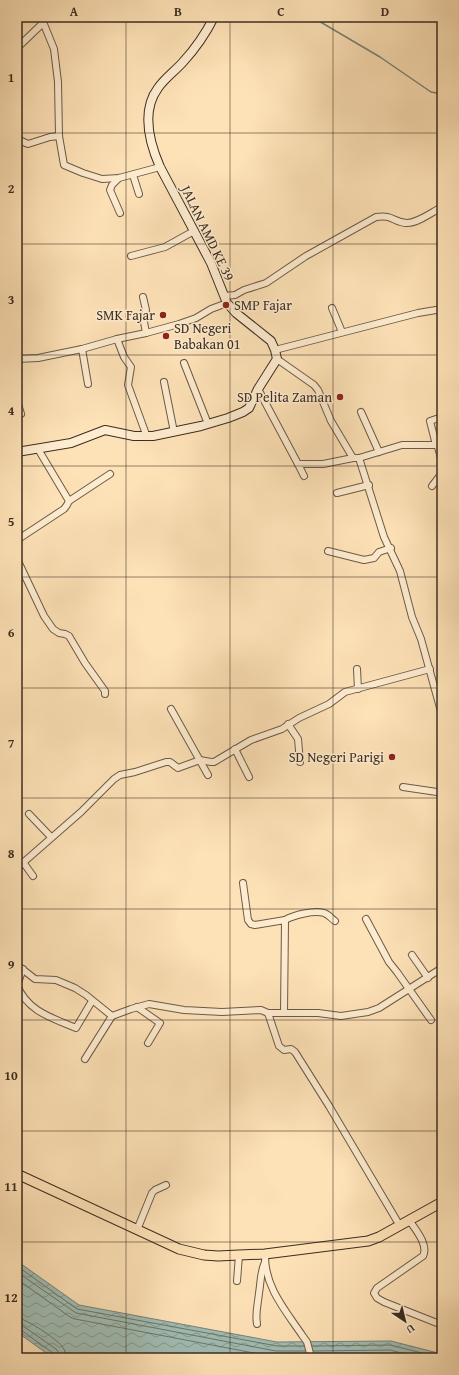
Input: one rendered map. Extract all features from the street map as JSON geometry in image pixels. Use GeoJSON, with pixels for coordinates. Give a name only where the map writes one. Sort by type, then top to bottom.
{"type":"FeatureCollection","features":[{"type":"Feature","properties":{"kind":"main road"},"geometry":{"type":"LineString","coordinates":[[17,1174],[178,1249],[218,1256],[239,1255],[265,1258],[368,1241],[400,1226],[442,1202]]}},
{"type":"Feature","properties":{"kind":"street","name":"JALAN AMD KE 39"},"geometry":{"type":"LineString","coordinates":[[214,17],[189,56],[159,87],[151,102],[149,112],[150,138],[160,167],[211,263],[225,299],[236,313],[271,341],[277,359]]}},
{"type":"Feature","properties":{"kind":"street"},"geometry":{"type":"LineString","coordinates":[[17,48],[42,20],[54,49],[58,82],[59,136],[63,162],[67,166],[102,179],[119,178],[160,167]]}},
{"type":"Feature","properties":{"kind":"street"},"geometry":{"type":"LineString","coordinates":[[17,139],[28,144],[50,137],[59,136]]}},
{"type":"Feature","properties":{"kind":"street"},"geometry":{"type":"LineString","coordinates":[[133,175],[139,194]]}},
{"type":"Feature","properties":{"kind":"street"},"geometry":{"type":"LineString","coordinates":[[119,178],[112,185],[110,190],[120,213]]}},
{"type":"Feature","properties":{"kind":"street"},"geometry":{"type":"LineString","coordinates":[[17,359],[38,358],[82,350],[196,318],[235,294],[266,283],[306,256],[376,217],[385,215],[406,223],[412,222],[442,207]]}},
{"type":"Feature","properties":{"kind":"street"},"geometry":{"type":"LineString","coordinates":[[131,256],[165,247],[194,231]]}},
{"type":"Feature","properties":{"kind":"street"},"geometry":{"type":"LineString","coordinates":[[143,297],[146,310],[144,322],[146,333]]}},
{"type":"Feature","properties":{"kind":"street"},"geometry":{"type":"LineString","coordinates":[[332,308],[342,332]]}},
{"type":"Feature","properties":{"kind":"street"},"geometry":{"type":"LineString","coordinates":[[275,350],[418,313],[442,310]]}},
{"type":"Feature","properties":{"kind":"street"},"geometry":{"type":"LineString","coordinates":[[117,339],[124,357],[131,367],[128,385],[147,437]]}},
{"type":"Feature","properties":{"kind":"street"},"geometry":{"type":"LineString","coordinates":[[82,350],[88,384]]}},
{"type":"Feature","properties":{"kind":"street"},"geometry":{"type":"LineString","coordinates":[[17,452],[71,443],[105,430],[147,437],[208,424],[246,410],[277,359],[314,385],[318,390],[331,421],[356,458],[369,485],[384,537],[391,548],[400,571],[412,617],[422,639],[442,715]]}},
{"type":"Feature","properties":{"kind":"street"},"geometry":{"type":"LineString","coordinates":[[184,363],[208,424]]}},
{"type":"Feature","properties":{"kind":"street"},"geometry":{"type":"LineString","coordinates":[[164,382],[174,432]]}},
{"type":"Feature","properties":{"kind":"street"},"geometry":{"type":"LineString","coordinates":[[258,390],[304,476]]}},
{"type":"Feature","properties":{"kind":"street"},"geometry":{"type":"LineString","coordinates":[[17,401],[21,414]]}},
{"type":"Feature","properties":{"kind":"street"},"geometry":{"type":"LineString","coordinates":[[361,412],[379,452]]}},
{"type":"Feature","properties":{"kind":"street"},"geometry":{"type":"LineString","coordinates":[[442,417],[430,421],[442,462]]}},
{"type":"Feature","properties":{"kind":"street"},"geometry":{"type":"LineString","coordinates":[[298,464],[323,464],[356,458],[408,445],[436,445]]}},
{"type":"Feature","properties":{"kind":"street"},"geometry":{"type":"LineString","coordinates":[[38,449],[68,501]]}},
{"type":"Feature","properties":{"kind":"street"},"geometry":{"type":"LineString","coordinates":[[432,486],[442,473]]}},
{"type":"Feature","properties":{"kind":"street"},"geometry":{"type":"LineString","coordinates":[[17,540],[64,509],[68,501],[110,474]]}},
{"type":"Feature","properties":{"kind":"street"},"geometry":{"type":"LineString","coordinates":[[337,493],[369,485]]}},
{"type":"Feature","properties":{"kind":"street"},"geometry":{"type":"LineString","coordinates":[[328,551],[364,560],[374,558],[379,552],[391,548]]}},
{"type":"Feature","properties":{"kind":"street"},"geometry":{"type":"LineString","coordinates":[[17,559],[44,616],[57,632],[69,636],[87,666],[105,691],[105,694]]}},
{"type":"Feature","properties":{"kind":"street"},"geometry":{"type":"LineString","coordinates":[[356,669],[358,689]]}},
{"type":"Feature","properties":{"kind":"street"},"geometry":{"type":"LineString","coordinates":[[17,868],[81,812],[120,774],[135,772],[166,762],[170,762],[178,768],[200,760],[211,762],[251,740],[278,730],[329,704],[342,694],[430,670]]}},
{"type":"Feature","properties":{"kind":"street"},"geometry":{"type":"LineString","coordinates":[[171,708],[208,775]]}},
{"type":"Feature","properties":{"kind":"street"},"geometry":{"type":"LineString","coordinates":[[288,724],[298,739],[300,762]]}},
{"type":"Feature","properties":{"kind":"street"},"geometry":{"type":"LineString","coordinates":[[235,749],[249,777]]}},
{"type":"Feature","properties":{"kind":"street"},"geometry":{"type":"LineString","coordinates":[[403,787],[437,792],[442,791]]}},
{"type":"Feature","properties":{"kind":"street"},"geometry":{"type":"LineString","coordinates":[[29,814],[51,837]]}},
{"type":"Feature","properties":{"kind":"street"},"geometry":{"type":"LineString","coordinates":[[23,862],[33,876]]}},
{"type":"Feature","properties":{"kind":"street"},"geometry":{"type":"LineString","coordinates":[[244,883],[248,920],[250,923],[255,925],[285,920],[303,914],[323,913],[335,921]]}},
{"type":"Feature","properties":{"kind":"street"},"geometry":{"type":"LineString","coordinates":[[366,919],[389,962],[431,1020]]}},
{"type":"Feature","properties":{"kind":"street"},"geometry":{"type":"LineString","coordinates":[[284,1013],[285,920]]}},
{"type":"Feature","properties":{"kind":"street"},"geometry":{"type":"LineString","coordinates":[[412,955],[428,978]]}},
{"type":"Feature","properties":{"kind":"street"},"geometry":{"type":"LineString","coordinates":[[17,965],[35,979],[53,979],[63,982],[81,992],[112,1016]]}},
{"type":"Feature","properties":{"kind":"street"},"geometry":{"type":"LineString","coordinates":[[85,1059],[112,1016],[137,1007],[149,1004],[184,1010],[222,1012],[261,1010],[268,1013],[318,1013],[341,1016],[368,1012],[379,1008],[442,968]]}},
{"type":"Feature","properties":{"kind":"street"},"geometry":{"type":"LineString","coordinates":[[23,969],[17,985],[20,991],[28,1003],[38,1011],[53,1019],[76,1028],[92,1001]]}},
{"type":"Feature","properties":{"kind":"street"},"geometry":{"type":"LineString","coordinates":[[137,1007],[159,1022],[159,1025],[148,1043]]}},
{"type":"Feature","properties":{"kind":"street"},"geometry":{"type":"LineString","coordinates":[[268,1013],[280,1047],[284,1050],[291,1049],[295,1052],[330,1106],[400,1226]]}},
{"type":"Feature","properties":{"kind":"street"},"geometry":{"type":"LineString","coordinates":[[137,1230],[152,1193],[166,1185]]}},
{"type":"Feature","properties":{"kind":"street"},"geometry":{"type":"LineString","coordinates":[[409,1220],[424,1244],[425,1252],[423,1256],[377,1288],[374,1293],[377,1298],[384,1302],[442,1325]]}},
{"type":"Feature","properties":{"kind":"street"},"geometry":{"type":"LineString","coordinates":[[237,1281],[239,1255]]}},
{"type":"Feature","properties":{"kind":"street"},"geometry":{"type":"LineString","coordinates":[[265,1258],[272,1290],[305,1338],[311,1357]]}},
{"type":"Feature","properties":{"kind":"street"},"geometry":{"type":"LineString","coordinates":[[257,1324],[256,1310],[260,1274],[265,1258]]}},
{"type":"Feature","properties":{"kind":"water"},"geometry":{"type":"Polygon","coordinates":[[[17,1261],[79,1305],[277,1342],[391,1341],[442,1354],[442,1358],[53,1358],[17,1332],[17,1261]]]}},
{"type":"Feature","properties":{"kind":"waterway"},"geometry":{"type":"LineString","coordinates":[[312,17],[380,57],[431,92],[442,94]]}},
{"type":"Feature","properties":{"kind":"place","name":"SMP Fajar"},"geometry":{"type":"Point","coordinates":[226,305]}},
{"type":"Feature","properties":{"kind":"place","name":"SMK Fajar"},"geometry":{"type":"Point","coordinates":[163,315]}},
{"type":"Feature","properties":{"kind":"place","name":"SD Negeri Babakan 01"},"geometry":{"type":"Point","coordinates":[166,336]}},
{"type":"Feature","properties":{"kind":"place","name":"SD Pelita Zaman"},"geometry":{"type":"Point","coordinates":[340,397]}},
{"type":"Feature","properties":{"kind":"place","name":"SD Negeri Parigi"},"geometry":{"type":"Point","coordinates":[392,757]}}]}
